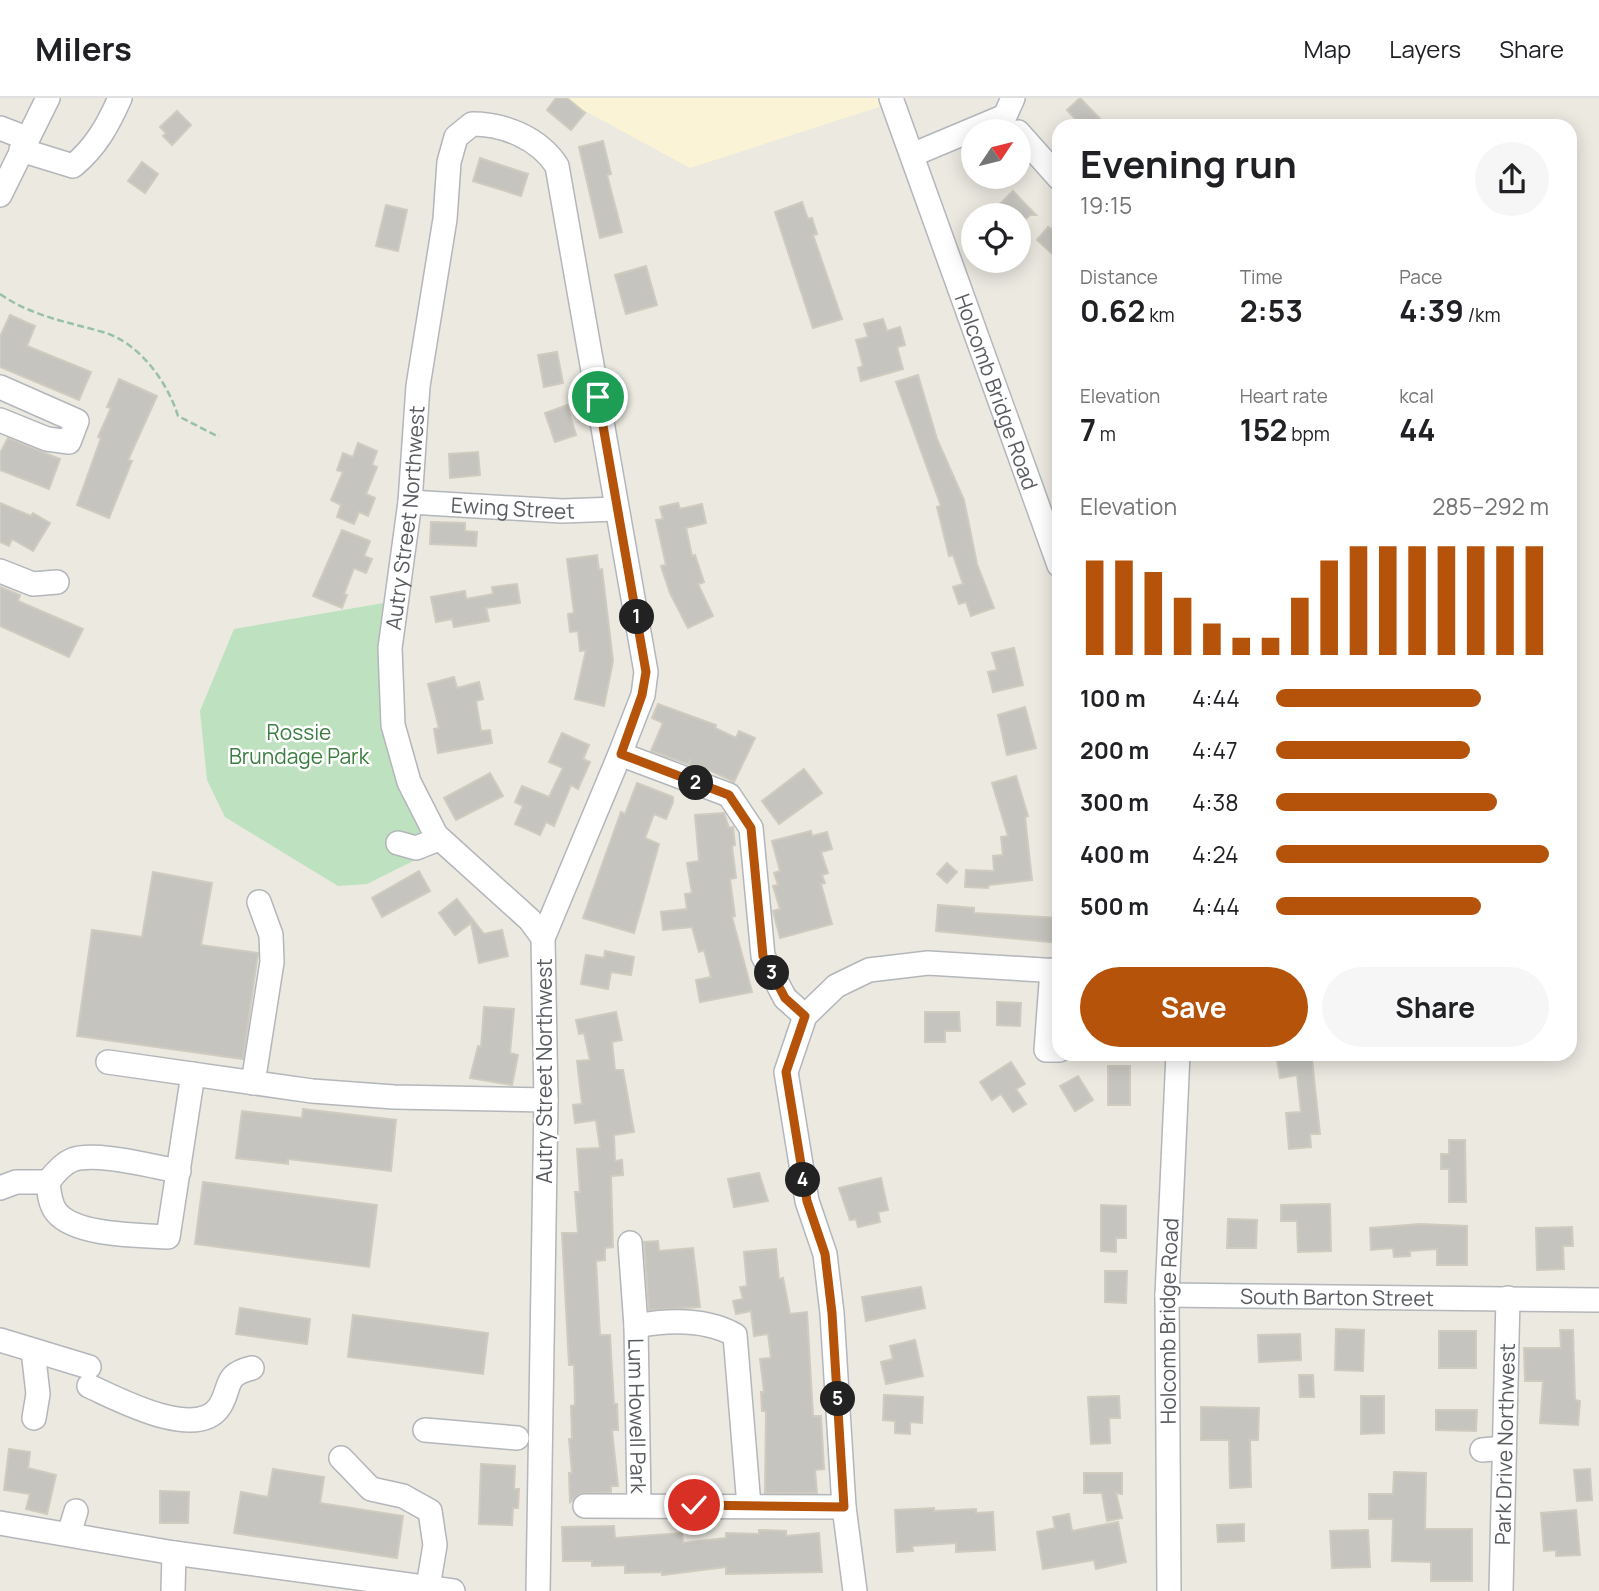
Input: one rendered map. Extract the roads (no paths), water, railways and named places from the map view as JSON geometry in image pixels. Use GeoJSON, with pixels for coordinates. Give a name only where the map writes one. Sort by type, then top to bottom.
{"type":"FeatureCollection","features":[{"type":"Feature","properties":{"kind":"street"},"geometry":{"type":"LineString","coordinates":[[0,195],[48,98]]}},
{"type":"Feature","properties":{"kind":"street"},"geometry":{"type":"LineString","coordinates":[[0,128],[24,144],[73,166],[89,152],[107,127],[120,98]]}},
{"type":"Feature","properties":{"kind":"street","name":"Holcomb Bridge Road"},"geometry":{"type":"LineString","coordinates":[[891,98],[1052,526]]}},
{"type":"Feature","properties":{"kind":"street","name":"Autry Street Northwest"},"geometry":{"type":"LineString","coordinates":[[538,1591],[532,1406],[546,1100],[543,939],[530,920],[439,839],[410,782],[393,725],[390,648],[411,502],[418,386],[445,219],[449,163],[456,137],[472,124],[519,134],[546,152],[557,166],[616,509]]}},
{"type":"Feature","properties":{"kind":"street"},"geometry":{"type":"LineString","coordinates":[[912,155],[961,138]]}},
{"type":"Feature","properties":{"kind":"street"},"geometry":{"type":"LineString","coordinates":[[1031,141],[1052,169]]}},
{"type":"Feature","properties":{"kind":"street"},"geometry":{"type":"LineString","coordinates":[[0,387],[77,421],[69,442],[47,439],[0,420]]}},
{"type":"Feature","properties":{"kind":"street","name":"Ewing Street"},"geometry":{"type":"LineString","coordinates":[[411,502],[562,511],[616,509]]}},
{"type":"Feature","properties":{"kind":"street"},"geometry":{"type":"LineString","coordinates":[[543,939],[621,754],[642,695],[646,672],[616,509]]}},
{"type":"Feature","properties":{"kind":"street"},"geometry":{"type":"LineString","coordinates":[[0,570],[33,584],[57,582]]}},
{"type":"Feature","properties":{"kind":"street"},"geometry":{"type":"LineString","coordinates":[[621,754],[729,795],[751,828],[763,956],[785,998],[805,1016]]}},
{"type":"Feature","properties":{"kind":"street"},"geometry":{"type":"LineString","coordinates":[[398,843],[416,848],[439,839]]}},
{"type":"Feature","properties":{"kind":"street"},"geometry":{"type":"LineString","coordinates":[[253,1083],[272,962],[271,935],[259,902]]}},
{"type":"Feature","properties":{"kind":"street"},"geometry":{"type":"LineString","coordinates":[[855,1591],[844,1507],[832,1313],[825,1254],[807,1201],[786,1072],[805,1016],[835,986],[869,970],[928,963],[1052,970]]}},
{"type":"Feature","properties":{"kind":"street"},"geometry":{"type":"LineString","coordinates":[[1052,997],[1046,1050],[1052,1050]]}},
{"type":"Feature","properties":{"kind":"street","name":"Holcomb Bridge Road"},"geometry":{"type":"LineString","coordinates":[[1169,1591],[1167,1294],[1178,1061]]}},
{"type":"Feature","properties":{"kind":"street"},"geometry":{"type":"LineString","coordinates":[[108,1062],[312,1091],[394,1097],[546,1100]]}},
{"type":"Feature","properties":{"kind":"street"},"geometry":{"type":"LineString","coordinates":[[179,1171],[93,1158],[73,1159],[55,1171],[48,1182],[56,1212],[69,1223],[108,1231],[168,1237],[179,1171],[193,1074]]}},
{"type":"Feature","properties":{"kind":"street"},"geometry":{"type":"LineString","coordinates":[[0,1188],[16,1182],[48,1182]]}},
{"type":"Feature","properties":{"kind":"street","name":"Lum Howell Park"},"geometry":{"type":"LineString","coordinates":[[630,1243],[636,1326],[639,1504]]}},
{"type":"Feature","properties":{"kind":"street","name":"South Barton Street"},"geometry":{"type":"LineString","coordinates":[[1167,1294],[1599,1300]]}},
{"type":"Feature","properties":{"kind":"street","name":"Park Drive Northwest"},"geometry":{"type":"LineString","coordinates":[[1501,1591],[1493,1449],[1508,1298]]}},
{"type":"Feature","properties":{"kind":"street","name":"Lum Howell Park"},"geometry":{"type":"LineString","coordinates":[[636,1326],[691,1322],[723,1328],[735,1335],[749,1506]]}},
{"type":"Feature","properties":{"kind":"street"},"geometry":{"type":"LineString","coordinates":[[0,1340],[33,1350],[178,1420],[199,1419],[213,1414],[222,1403],[226,1384],[238,1372],[252,1368]]}},
{"type":"Feature","properties":{"kind":"street"},"geometry":{"type":"LineString","coordinates":[[33,1350],[38,1394],[34,1418]]}},
{"type":"Feature","properties":{"kind":"street"},"geometry":{"type":"LineString","coordinates":[[425,1430],[517,1438]]}},
{"type":"Feature","properties":{"kind":"street"},"geometry":{"type":"LineString","coordinates":[[341,1458],[371,1489],[403,1496],[430,1511],[435,1545],[428,1587]]}},
{"type":"Feature","properties":{"kind":"street"},"geometry":{"type":"LineString","coordinates":[[584,1506],[639,1504],[844,1507]]}},
{"type":"Feature","properties":{"kind":"street"},"geometry":{"type":"LineString","coordinates":[[69,1534],[76,1511]]}},
{"type":"Feature","properties":{"kind":"street"},"geometry":{"type":"LineString","coordinates":[[0,1523],[69,1534],[111,1531],[174,1553],[453,1591]]}},
{"type":"Feature","properties":{"kind":"street"},"geometry":{"type":"LineString","coordinates":[[173,1591],[174,1553]]}},
{"type":"Feature","properties":{"kind":"park label","name":"Rossie Brundage Park"},"geometry":{"type":"Point","coordinates":[299,744]}}]}
